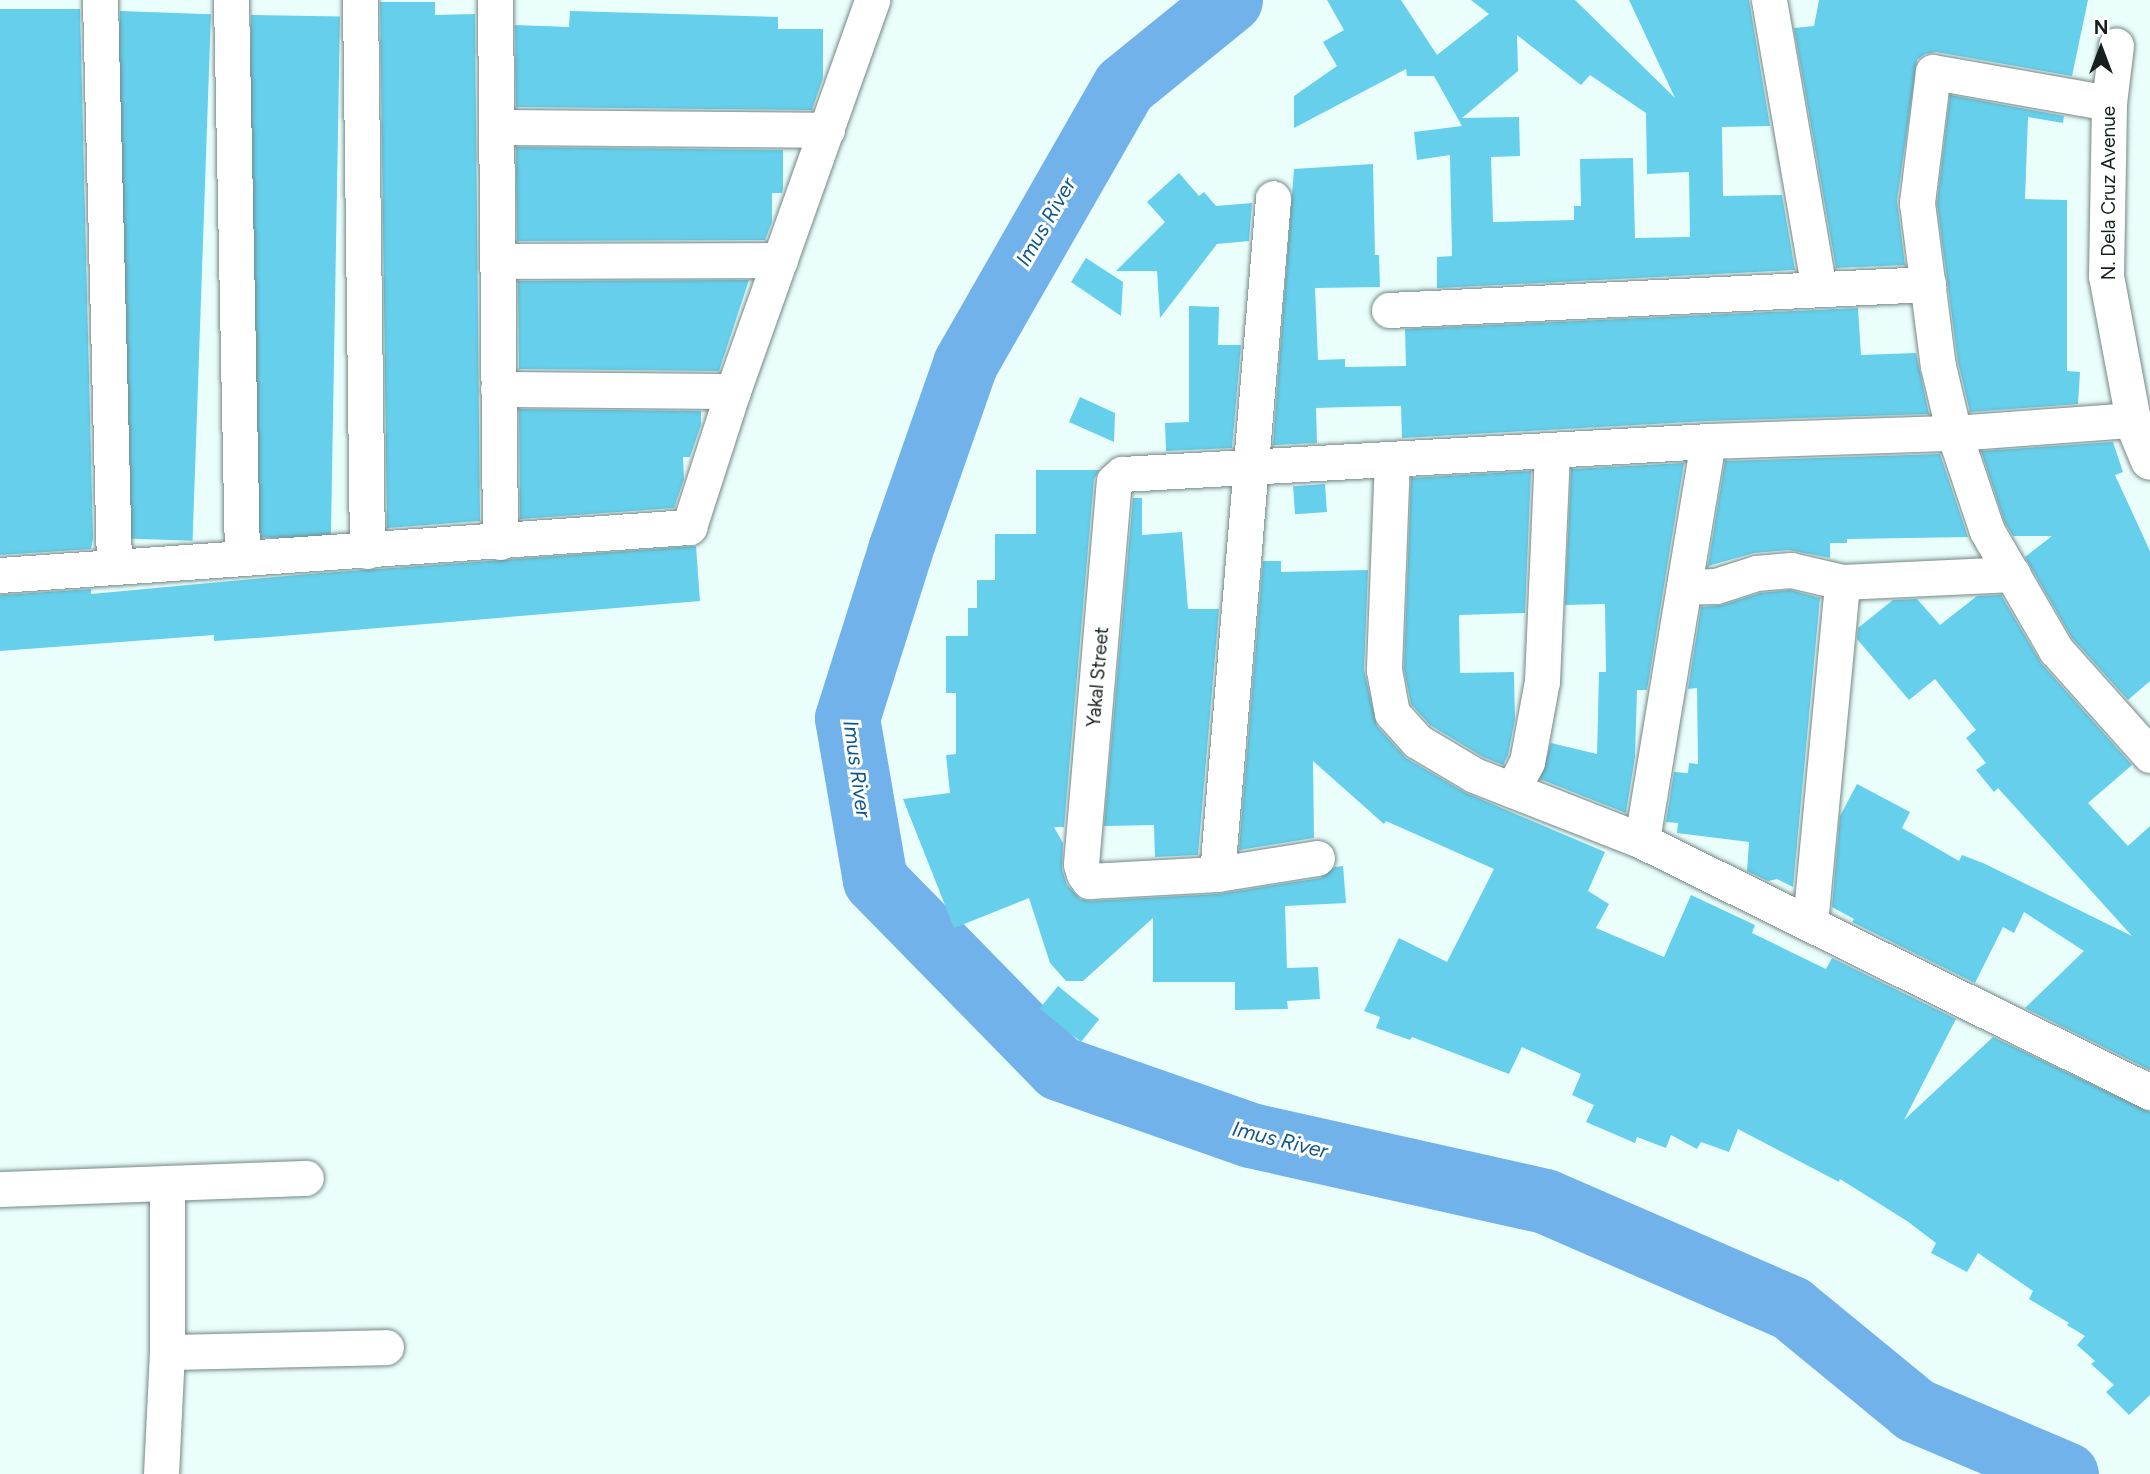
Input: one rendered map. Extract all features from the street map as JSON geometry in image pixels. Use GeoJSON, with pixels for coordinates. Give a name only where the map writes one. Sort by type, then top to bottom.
{"type":"FeatureCollection","features":[{"type":"Feature","properties":{"kind":"street"},"geometry":{"type":"LineString","coordinates":[[100,0],[114,566]]}},
{"type":"Feature","properties":{"kind":"street"},"geometry":{"type":"LineString","coordinates":[[231,0],[242,556]]}},
{"type":"Feature","properties":{"kind":"street"},"geometry":{"type":"LineString","coordinates":[[360,0],[367,551]]}},
{"type":"Feature","properties":{"kind":"street"},"geometry":{"type":"LineString","coordinates":[[495,0],[500,542]]}},
{"type":"Feature","properties":{"kind":"street"},"geometry":{"type":"LineString","coordinates":[[0,575],[242,556],[367,551],[689,527],[733,391],[872,0]]}},
{"type":"Feature","properties":{"kind":"street"},"geometry":{"type":"LineString","coordinates":[[1769,0],[1819,289]]}},
{"type":"Feature","properties":{"kind":"street","name":"N. Dela Cruz Avenue"},"geometry":{"type":"LineString","coordinates":[[2116,46],[2109,103],[2106,276],[2133,420],[2150,461]]}},
{"type":"Feature","properties":{"kind":"street"},"geometry":{"type":"LineString","coordinates":[[2109,103],[1933,72],[1917,203],[1938,366],[1954,433],[1987,531],[2056,650],[2150,755]]}},
{"type":"Feature","properties":{"kind":"street"},"geometry":{"type":"LineString","coordinates":[[496,127],[827,130]]}},
{"type":"Feature","properties":{"kind":"street"},"geometry":{"type":"LineString","coordinates":[[1273,198],[1217,874],[1317,858]]}},
{"type":"Feature","properties":{"kind":"street"},"geometry":{"type":"LineString","coordinates":[[497,261],[780,260]]}},
{"type":"Feature","properties":{"kind":"street"},"geometry":{"type":"LineString","coordinates":[[1389,310],[1928,284]]}},
{"type":"Feature","properties":{"kind":"street"},"geometry":{"type":"LineString","coordinates":[[498,389],[733,391]]}},
{"type":"Feature","properties":{"kind":"street"},"geometry":{"type":"LineString","coordinates":[[1249,467],[1707,442],[1954,433],[2133,420]]}},
{"type":"Feature","properties":{"kind":"street"},"geometry":{"type":"LineString","coordinates":[[1642,841],[1707,442]]}},
{"type":"Feature","properties":{"kind":"street"},"geometry":{"type":"LineString","coordinates":[[1511,790],[1527,762],[1542,681],[1552,450]]}},
{"type":"Feature","properties":{"kind":"street"},"geometry":{"type":"LineString","coordinates":[[1392,459],[1384,670],[1392,713],[1417,741],[1474,775],[1642,841],[2146,1084]]}},
{"type":"Feature","properties":{"kind":"street","name":"Yakal Street"},"geometry":{"type":"LineString","coordinates":[[1217,874],[1089,881],[1081,864],[1114,481],[1122,474],[1249,467]]}},
{"type":"Feature","properties":{"kind":"street"},"geometry":{"type":"LineString","coordinates":[[1684,587],[1716,586],[1756,573],[1791,570],[1842,582],[2013,575]]}},
{"type":"Feature","properties":{"kind":"street"},"geometry":{"type":"LineString","coordinates":[[1810,923],[1842,582]]}},
{"type":"Feature","properties":{"kind":"street"},"geometry":{"type":"LineString","coordinates":[[0,1189],[306,1178]]}},
{"type":"Feature","properties":{"kind":"street"},"geometry":{"type":"LineString","coordinates":[[161,1474],[167,1352],[167,1183]]}},
{"type":"Feature","properties":{"kind":"street"},"geometry":{"type":"LineString","coordinates":[[167,1352],[386,1348]]}},
{"type":"Feature","properties":{"kind":"building"},"geometry":{"type":"Polygon","coordinates":[[[1327,0],[1401,0],[1437,55],[1489,14],[1471,0],[1575,0],[1675,98],[1629,0],[1749,0],[1770,126],[1722,127],[1723,196],[1782,195],[1795,270],[1437,288],[1437,257],[1452,256],[1450,155],[1417,160],[1414,132],[1462,126],[1434,76],[1407,76],[1406,69],[1294,128],[1294,96],[1337,66],[1323,42],[1344,30],[1327,0]],[[1517,35],[1518,71],[1462,118],[1519,117],[1520,156],[1491,157],[1493,222],[1574,220],[1574,206],[1581,206],[1580,159],[1633,158],[1635,238],[1690,237],[1689,172],[1647,174],[1646,113],[1590,75],[1581,85],[1517,35]]]}},
{"type":"Feature","properties":{"kind":"building"},"geometry":{"type":"Polygon","coordinates":[[[1819,0],[2088,0],[2072,76],[1936,52],[1925,54],[1917,60],[1897,201],[1905,265],[1836,268],[1794,28],[1814,26],[1819,0]]]}},
{"type":"Feature","properties":{"kind":"building"},"geometry":{"type":"Polygon","coordinates":[[[380,2],[435,2],[435,15],[475,14],[480,521],[387,528],[380,2]]]}},
{"type":"Feature","properties":{"kind":"building"},"geometry":{"type":"Polygon","coordinates":[[[0,9],[80,9],[93,538],[91,549],[0,555],[0,9]]]}},
{"type":"Feature","properties":{"kind":"building"},"geometry":{"type":"Polygon","coordinates":[[[120,11],[211,14],[193,541],[102,538],[120,11]]]}},
{"type":"Feature","properties":{"kind":"building"},"geometry":{"type":"Polygon","coordinates":[[[570,11],[778,17],[778,29],[823,29],[823,78],[812,110],[516,107],[515,25],[569,27],[570,11]]]}},
{"type":"Feature","properties":{"kind":"building"},"geometry":{"type":"Polygon","coordinates":[[[251,15],[340,17],[331,538],[242,537],[251,15]]]}},
{"type":"Feature","properties":{"kind":"building"},"geometry":{"type":"Polygon","coordinates":[[[1950,95],[2064,116],[2063,123],[2028,117],[2025,199],[2067,200],[2067,371],[2080,372],[2078,404],[1970,412],[1958,362],[1937,203],[1950,95]]]}},
{"type":"Feature","properties":{"kind":"building"},"geometry":{"type":"Polygon","coordinates":[[[516,147],[783,150],[783,189],[782,193],[772,193],[772,222],[765,240],[517,241],[516,147]]]}},
{"type":"Feature","properties":{"kind":"building"},"geometry":{"type":"Polygon","coordinates":[[[1373,164],[1375,255],[1379,255],[1380,287],[1315,288],[1318,360],[1345,359],[1345,367],[1406,366],[1405,329],[1858,308],[1861,355],[1916,353],[1929,414],[1707,421],[1402,438],[1401,406],[1316,408],[1317,443],[1273,445],[1294,169],[1373,164]]]}},
{"type":"Feature","properties":{"kind":"building"},"geometry":{"type":"Polygon","coordinates":[[[1179,173],[1199,196],[1204,192],[1216,206],[1252,203],[1249,241],[1217,244],[1160,318],[1157,271],[1116,271],[1165,222],[1147,202],[1179,173]]]}},
{"type":"Feature","properties":{"kind":"building"},"geometry":{"type":"Polygon","coordinates":[[[1086,258],[1123,282],[1121,316],[1071,282],[1086,258]]]}},
{"type":"Feature","properties":{"kind":"building"},"geometry":{"type":"Polygon","coordinates":[[[749,280],[719,371],[519,369],[518,281],[749,280]]]}},
{"type":"Feature","properties":{"kind":"building"},"geometry":{"type":"Polygon","coordinates":[[[1189,306],[1219,307],[1218,345],[1241,345],[1232,448],[1166,451],[1165,423],[1189,422],[1189,306]]]}},
{"type":"Feature","properties":{"kind":"building"},"geometry":{"type":"Polygon","coordinates":[[[1080,397],[1115,413],[1114,442],[1069,422],[1080,397]]]}},
{"type":"Feature","properties":{"kind":"building"},"geometry":{"type":"Polygon","coordinates":[[[519,409],[701,411],[701,425],[690,457],[683,457],[684,479],[674,508],[520,519],[519,409]]]}},
{"type":"Feature","properties":{"kind":"building"},"geometry":{"type":"Polygon","coordinates":[[[2113,442],[2123,472],[2115,475],[2150,551],[2150,681],[2128,700],[2072,638],[2025,557],[2052,536],[2013,536],[2005,523],[1981,451],[2113,442]]]}},
{"type":"Feature","properties":{"kind":"building"},"geometry":{"type":"Polygon","coordinates":[[[1940,454],[1968,537],[1847,539],[1847,543],[1830,543],[1830,558],[1789,550],[1754,553],[1708,566],[1725,461],[1940,454]]]}},
{"type":"Feature","properties":{"kind":"building"},"geometry":{"type":"Polygon","coordinates":[[[1684,463],[1647,690],[1637,690],[1635,757],[1626,813],[1540,779],[1551,743],[1597,754],[1599,672],[1606,672],[1605,604],[1565,605],[1571,469],[1684,463]]]}},
{"type":"Feature","properties":{"kind":"building"},"geometry":{"type":"Polygon","coordinates":[[[1036,470],[1099,470],[1094,479],[1064,827],[1054,827],[1063,843],[1062,869],[1067,885],[1080,899],[1090,901],[1218,894],[1320,878],[1335,867],[1343,866],[1346,903],[1285,906],[1287,968],[1318,967],[1320,999],[1287,1001],[1288,1009],[1235,1010],[1235,982],[1153,982],[1153,918],[1083,981],[1066,981],[1050,963],[1029,898],[954,928],[903,799],[950,793],[946,755],[956,754],[956,693],[946,693],[946,636],[968,636],[968,608],[977,608],[977,580],[995,580],[995,534],[1036,534],[1036,470]]]}},
{"type":"Feature","properties":{"kind":"building"},"geometry":{"type":"Polygon","coordinates":[[[1531,471],[1525,613],[1459,615],[1460,673],[1514,672],[1515,719],[1508,755],[1503,765],[1483,757],[1430,725],[1411,704],[1404,669],[1411,478],[1531,471]]]}},
{"type":"Feature","properties":{"kind":"building"},"geometry":{"type":"Polygon","coordinates":[[[1325,484],[1327,512],[1295,514],[1293,486],[1325,484]]]}},
{"type":"Feature","properties":{"kind":"building"},"geometry":{"type":"Polygon","coordinates":[[[1133,498],[1142,498],[1142,535],[1182,532],[1188,609],[1219,609],[1198,855],[1155,857],[1154,825],[1104,826],[1133,498]]]}},
{"type":"Feature","properties":{"kind":"building"},"geometry":{"type":"Polygon","coordinates":[[[696,546],[700,601],[214,641],[214,635],[0,651],[0,595],[91,589],[91,594],[308,574],[696,546]]]}},
{"type":"Feature","properties":{"kind":"building"},"geometry":{"type":"Polygon","coordinates":[[[1263,561],[1281,561],[1281,572],[1368,570],[1364,670],[1377,726],[1406,758],[1464,792],[1605,852],[1588,891],[1609,904],[1596,928],[1664,957],[1691,895],[1755,925],[1752,933],[1826,969],[1832,958],[1956,1019],[1904,1120],[1993,1037],[2150,1112],[2150,1395],[2129,1415],[2106,1392],[2114,1385],[2091,1364],[2095,1361],[2077,1345],[2085,1336],[2029,1299],[2033,1291],[1978,1253],[1967,1272],[1931,1253],[1936,1243],[1907,1221],[1840,1179],[1839,1182],[1738,1129],[1729,1152],[1701,1142],[1697,1149],[1671,1135],[1666,1148],[1637,1137],[1635,1143],[1586,1122],[1594,1105],[1572,1095],[1581,1074],[1522,1047],[1509,1074],[1412,1037],[1410,1040],[1376,1028],[1380,1017],[1364,1011],[1399,938],[1447,962],[1494,869],[1386,821],[1384,824],[1313,761],[1314,838],[1239,850],[1263,561]]]}},
{"type":"Feature","properties":{"kind":"building"},"geometry":{"type":"Polygon","coordinates":[[[1790,590],[1820,598],[1793,887],[1777,879],[1768,881],[1747,871],[1749,842],[1677,833],[1678,823],[1666,822],[1674,772],[1688,773],[1689,763],[1698,764],[1697,688],[1688,689],[1701,607],[1722,605],[1760,593],[1790,590]]]}},
{"type":"Feature","properties":{"kind":"building"},"geometry":{"type":"Polygon","coordinates":[[[2001,595],[2041,663],[2132,765],[2088,803],[2128,846],[2150,826],[2150,1070],[2025,1008],[2084,951],[2024,912],[2014,933],[2003,927],[1975,983],[1852,922],[1854,919],[1832,907],[1840,816],[1857,784],[1910,812],[1902,828],[1959,861],[1962,855],[1983,863],[2132,936],[1998,788],[1994,792],[1976,770],[1986,763],[1966,738],[1976,730],[1935,679],[1909,700],[1857,639],[1858,628],[1893,600],[1917,599],[1940,625],[1977,596],[2001,595]]]}},
{"type":"Feature","properties":{"kind":"building"},"geometry":{"type":"Polygon","coordinates":[[[1058,986],[1099,1019],[1081,1042],[1040,1009],[1058,986]]]}},
{"type":"Feature","properties":{"kind":"waterway","name":"Imus River"},"geometry":{"type":"LineString","coordinates":[[1230,0],[1124,86],[965,364],[900,550],[847,718],[875,880],[1059,1068],[1250,1135],[1545,1201],[1791,1308],[1915,1410],[2066,1474]]}}]}
